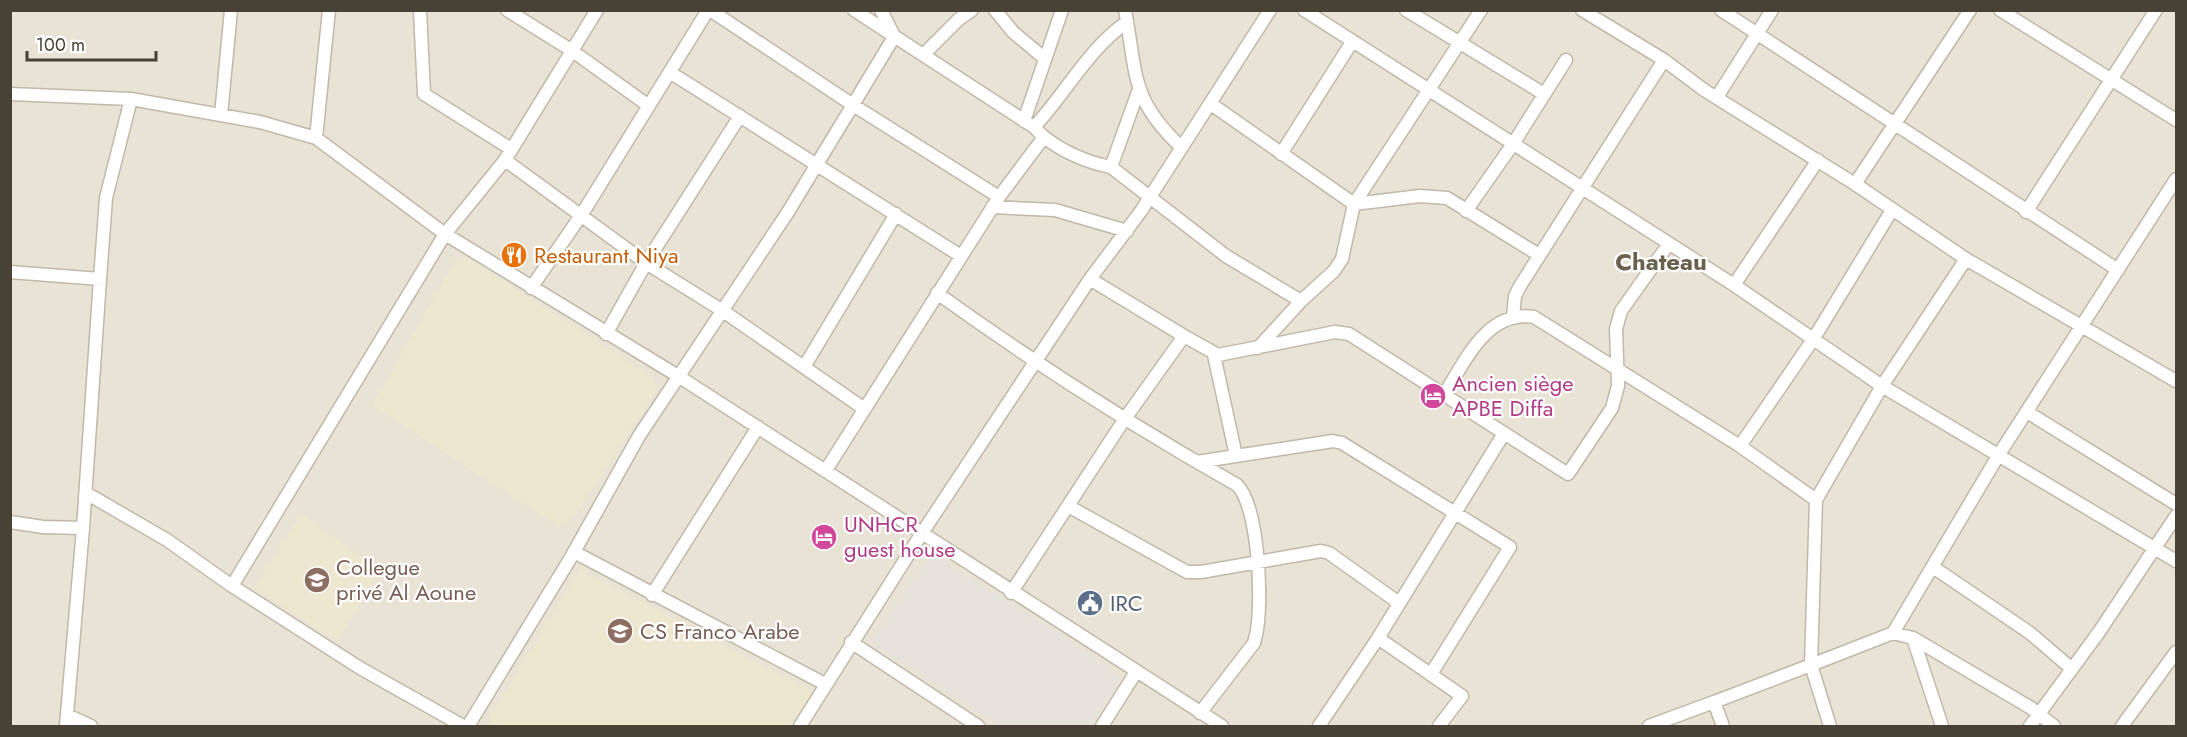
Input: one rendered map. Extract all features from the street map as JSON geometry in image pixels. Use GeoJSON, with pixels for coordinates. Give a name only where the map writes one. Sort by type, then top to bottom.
{"type":"FeatureCollection","features":[{"type":"Feature","properties":{"kind":"street"},"geometry":{"type":"LineString","coordinates":[[221,115],[231,10]]}},
{"type":"Feature","properties":{"kind":"street"},"geometry":{"type":"LineString","coordinates":[[316,138],[329,10]]}},
{"type":"Feature","properties":{"kind":"street"},"geometry":{"type":"LineString","coordinates":[[420,10],[424,94],[508,154],[646,263],[723,311],[863,408]]}},
{"type":"Feature","properties":{"kind":"street"},"geometry":{"type":"LineString","coordinates":[[507,10],[571,50],[649,106]]}},
{"type":"Feature","properties":{"kind":"street"},"geometry":{"type":"LineString","coordinates":[[232,586],[445,234],[508,154],[597,10]]}},
{"type":"Feature","properties":{"kind":"street"},"geometry":{"type":"LineString","coordinates":[[531,288],[582,214],[709,10],[995,202],[1055,210],[1127,231]]}},
{"type":"Feature","properties":{"kind":"street"},"geometry":{"type":"LineString","coordinates":[[854,10],[1029,124],[1061,151],[1088,162],[1111,167],[1226,256],[1301,301]]}},
{"type":"Feature","properties":{"kind":"street"},"geometry":{"type":"LineString","coordinates":[[881,10],[894,37]]}},
{"type":"Feature","properties":{"kind":"street"},"geometry":{"type":"LineString","coordinates":[[924,54],[959,19],[972,10]]}},
{"type":"Feature","properties":{"kind":"street"},"geometry":{"type":"LineString","coordinates":[[996,10],[1012,32],[1044,58]]}},
{"type":"Feature","properties":{"kind":"street"},"geometry":{"type":"LineString","coordinates":[[1029,124],[1044,58],[1062,10]]}},
{"type":"Feature","properties":{"kind":"street"},"geometry":{"type":"LineString","coordinates":[[800,726],[922,533],[1090,279],[1151,196],[1270,10]]}},
{"type":"Feature","properties":{"kind":"street"},"geometry":{"type":"LineString","coordinates":[[1304,10],[1426,91],[1734,285],[1882,386],[2176,561]]}},
{"type":"Feature","properties":{"kind":"street"},"geometry":{"type":"LineString","coordinates":[[1406,10],[1544,94]]}},
{"type":"Feature","properties":{"kind":"street"},"geometry":{"type":"LineString","coordinates":[[1258,348],[1301,301],[1334,271],[1342,259],[1354,204],[1481,10]]}},
{"type":"Feature","properties":{"kind":"street"},"geometry":{"type":"LineString","coordinates":[[1582,10],[1664,60],[1966,259],[2176,381]]}},
{"type":"Feature","properties":{"kind":"street"},"geometry":{"type":"LineString","coordinates":[[1720,10],[1894,126],[1993,186],[2026,212],[2118,270]]}},
{"type":"Feature","properties":{"kind":"street"},"geometry":{"type":"LineString","coordinates":[[1717,97],[1772,10]]}},
{"type":"Feature","properties":{"kind":"street"},"geometry":{"type":"LineString","coordinates":[[1855,184],[1970,10]]}},
{"type":"Feature","properties":{"kind":"street"},"geometry":{"type":"LineString","coordinates":[[2000,10],[2176,120]]}},
{"type":"Feature","properties":{"kind":"street"},"geometry":{"type":"LineString","coordinates":[[2026,212],[2156,10]]}},
{"type":"Feature","properties":{"kind":"street"},"geometry":{"type":"LineString","coordinates":[[1029,124],[1054,106],[1107,36],[1126,16]]}},
{"type":"Feature","properties":{"kind":"street"},"geometry":{"type":"LineString","coordinates":[[1126,16],[1138,92],[1160,128],[1181,147]]}},
{"type":"Feature","properties":{"kind":"street"},"geometry":{"type":"LineString","coordinates":[[468,726],[574,552],[639,436],[818,164],[894,37]]}},
{"type":"Feature","properties":{"kind":"street"},"geometry":{"type":"LineString","coordinates":[[1281,154],[1352,42]]}},
{"type":"Feature","properties":{"kind":"street"},"geometry":{"type":"LineString","coordinates":[[1466,211],[1513,144],[1566,60]]}},
{"type":"Feature","properties":{"kind":"street"},"geometry":{"type":"LineString","coordinates":[[1513,317],[1515,296],[1520,286],[1664,60]]}},
{"type":"Feature","properties":{"kind":"street"},"geometry":{"type":"LineString","coordinates":[[671,73],[961,256]]}},
{"type":"Feature","properties":{"kind":"street"},"geometry":{"type":"LineString","coordinates":[[1111,167],[1138,92]]}},
{"type":"Feature","properties":{"kind":"street"},"geometry":{"type":"LineString","coordinates":[[10,94],[130,99],[260,122],[316,138],[445,234],[678,376],[1222,726]]}},
{"type":"Feature","properties":{"kind":"street"},"geometry":{"type":"LineString","coordinates":[[91,726],[66,721],[86,493],[105,198],[130,99]]}},
{"type":"Feature","properties":{"kind":"street"},"geometry":{"type":"LineString","coordinates":[[1211,104],[1354,204],[1429,196],[1447,198],[1539,255]]}},
{"type":"Feature","properties":{"kind":"street"},"geometry":{"type":"LineString","coordinates":[[606,334],[646,263],[740,116]]}},
{"type":"Feature","properties":{"kind":"street"},"geometry":{"type":"LineString","coordinates":[[826,470],[995,202],[1044,137]]}},
{"type":"Feature","properties":{"kind":"street"},"geometry":{"type":"LineString","coordinates":[[1734,285],[1818,160]]}},
{"type":"Feature","properties":{"kind":"street"},"geometry":{"type":"LineString","coordinates":[[1893,633],[1998,456],[2176,179]]}},
{"type":"Feature","properties":{"kind":"street"},"geometry":{"type":"LineString","coordinates":[[1740,446],[1814,338],[1892,210]]}},
{"type":"Feature","properties":{"kind":"street"},"geometry":{"type":"LineString","coordinates":[[804,367],[896,214]]}},
{"type":"Feature","properties":{"kind":"street"},"geometry":{"type":"LineString","coordinates":[[1090,279],[1214,355],[1342,332],[1371,346],[1444,393],[1503,435],[1568,474],[1612,408],[1618,386],[1618,319],[1668,245]]}},
{"type":"Feature","properties":{"kind":"street"},"geometry":{"type":"LineString","coordinates":[[1830,726],[1811,665],[1816,500],[1882,386],[1966,259]]}},
{"type":"Feature","properties":{"kind":"street"},"geometry":{"type":"LineString","coordinates":[[10,272],[100,279]]}},
{"type":"Feature","properties":{"kind":"street"},"geometry":{"type":"LineString","coordinates":[[937,293],[1035,363],[1124,420],[1237,485],[1246,495],[1258,561],[1258,628],[1254,643],[1200,713]]}},
{"type":"Feature","properties":{"kind":"street"},"geometry":{"type":"LineString","coordinates":[[1444,393],[1487,331],[1513,317],[1534,317],[1545,321],[1740,446],[1816,500]]}},
{"type":"Feature","properties":{"kind":"street"},"geometry":{"type":"LineString","coordinates":[[1011,592],[1124,420],[1184,336]]}},
{"type":"Feature","properties":{"kind":"street"},"geometry":{"type":"LineString","coordinates":[[1214,355],[1236,456]]}},
{"type":"Feature","properties":{"kind":"street"},"geometry":{"type":"LineString","coordinates":[[2026,412],[2176,504]]}},
{"type":"Feature","properties":{"kind":"street"},"geometry":{"type":"LineString","coordinates":[[652,595],[758,427]]}},
{"type":"Feature","properties":{"kind":"street"},"geometry":{"type":"LineString","coordinates":[[1319,726],[1378,638],[1503,435]]}},
{"type":"Feature","properties":{"kind":"street"},"geometry":{"type":"LineString","coordinates":[[1197,462],[1334,441],[1342,443],[1510,547],[1431,674]]}},
{"type":"Feature","properties":{"kind":"street"},"geometry":{"type":"LineString","coordinates":[[86,493],[167,540],[232,586],[360,668],[462,726]]}},
{"type":"Feature","properties":{"kind":"street"},"geometry":{"type":"LineString","coordinates":[[1068,506],[1187,572],[1313,551],[1329,553],[1399,603]]}},
{"type":"Feature","properties":{"kind":"street"},"geometry":{"type":"LineString","coordinates":[[2030,726],[2157,549],[2176,516]]}},
{"type":"Feature","properties":{"kind":"street"},"geometry":{"type":"LineString","coordinates":[[10,522],[43,527],[83,528]]}},
{"type":"Feature","properties":{"kind":"street"},"geometry":{"type":"LineString","coordinates":[[574,552],[825,684]]}},
{"type":"Feature","properties":{"kind":"street"},"geometry":{"type":"LineString","coordinates":[[1933,567],[2030,633],[2072,669]]}},
{"type":"Feature","properties":{"kind":"street"},"geometry":{"type":"LineString","coordinates":[[1649,726],[1893,633],[1913,638],[2040,715],[2054,726]]}},
{"type":"Feature","properties":{"kind":"street"},"geometry":{"type":"LineString","coordinates":[[1378,638],[1462,696],[1439,726]]}},
{"type":"Feature","properties":{"kind":"street"},"geometry":{"type":"LineString","coordinates":[[1913,638],[1942,726]]}},
{"type":"Feature","properties":{"kind":"street"},"geometry":{"type":"LineString","coordinates":[[852,642],[959,721],[978,726]]}},
{"type":"Feature","properties":{"kind":"street"},"geometry":{"type":"LineString","coordinates":[[2122,726],[2176,652]]}},
{"type":"Feature","properties":{"kind":"street"},"geometry":{"type":"LineString","coordinates":[[1102,726],[1136,672]]}},
{"type":"Feature","properties":{"kind":"street"},"geometry":{"type":"LineString","coordinates":[[1714,702],[1723,726]]}},
{"type":"Feature","properties":{"kind":"shaded area"},"geometry":{"type":"Polygon","coordinates":[[[11,11],[2176,11],[2176,726],[11,726],[11,11]]]}},
{"type":"Feature","properties":{"kind":"shaded area"},"geometry":{"type":"Polygon","coordinates":[[[466,257],[654,378],[657,390],[571,521],[558,526],[372,405],[455,261],[466,257]]]}},
{"type":"Feature","properties":{"kind":"shaded area","name":"Collegue privé Al Aoune"},"geometry":{"type":"Polygon","coordinates":[[[301,514],[381,571],[337,641],[254,588],[301,514]]]}},
{"type":"Feature","properties":{"kind":"shaded area"},"geometry":{"type":"Polygon","coordinates":[[[932,555],[1079,647],[1120,679],[1092,726],[1002,726],[886,651],[870,647],[932,555]]]}},
{"type":"Feature","properties":{"kind":"shaded area","name":"CS Franco Arabe"},"geometry":{"type":"Polygon","coordinates":[[[580,569],[814,693],[792,726],[492,726],[490,717],[580,569]]]}},
{"type":"Feature","properties":{"kind":"place","name":"Restaurant Niya"},"geometry":{"type":"Point","coordinates":[514,255]}},
{"type":"Feature","properties":{"kind":"place","name":"Ancien siège APBE Diffa"},"geometry":{"type":"Point","coordinates":[1433,396]}},
{"type":"Feature","properties":{"kind":"place","name":"UNHCR guest house"},"geometry":{"type":"Point","coordinates":[824,537]}},
{"type":"Feature","properties":{"kind":"place","name":"Collegue privé Al Aoune"},"geometry":{"type":"Point","coordinates":[317,580]}},
{"type":"Feature","properties":{"kind":"place","name":"IRC"},"geometry":{"type":"Point","coordinates":[1090,603]}},
{"type":"Feature","properties":{"kind":"place","name":"CS Franco Arabe"},"geometry":{"type":"Point","coordinates":[620,631]}},
{"type":"Feature","properties":{"kind":"district","name":"Chateau"},"geometry":{"type":"Point","coordinates":[1661,262]}}]}
